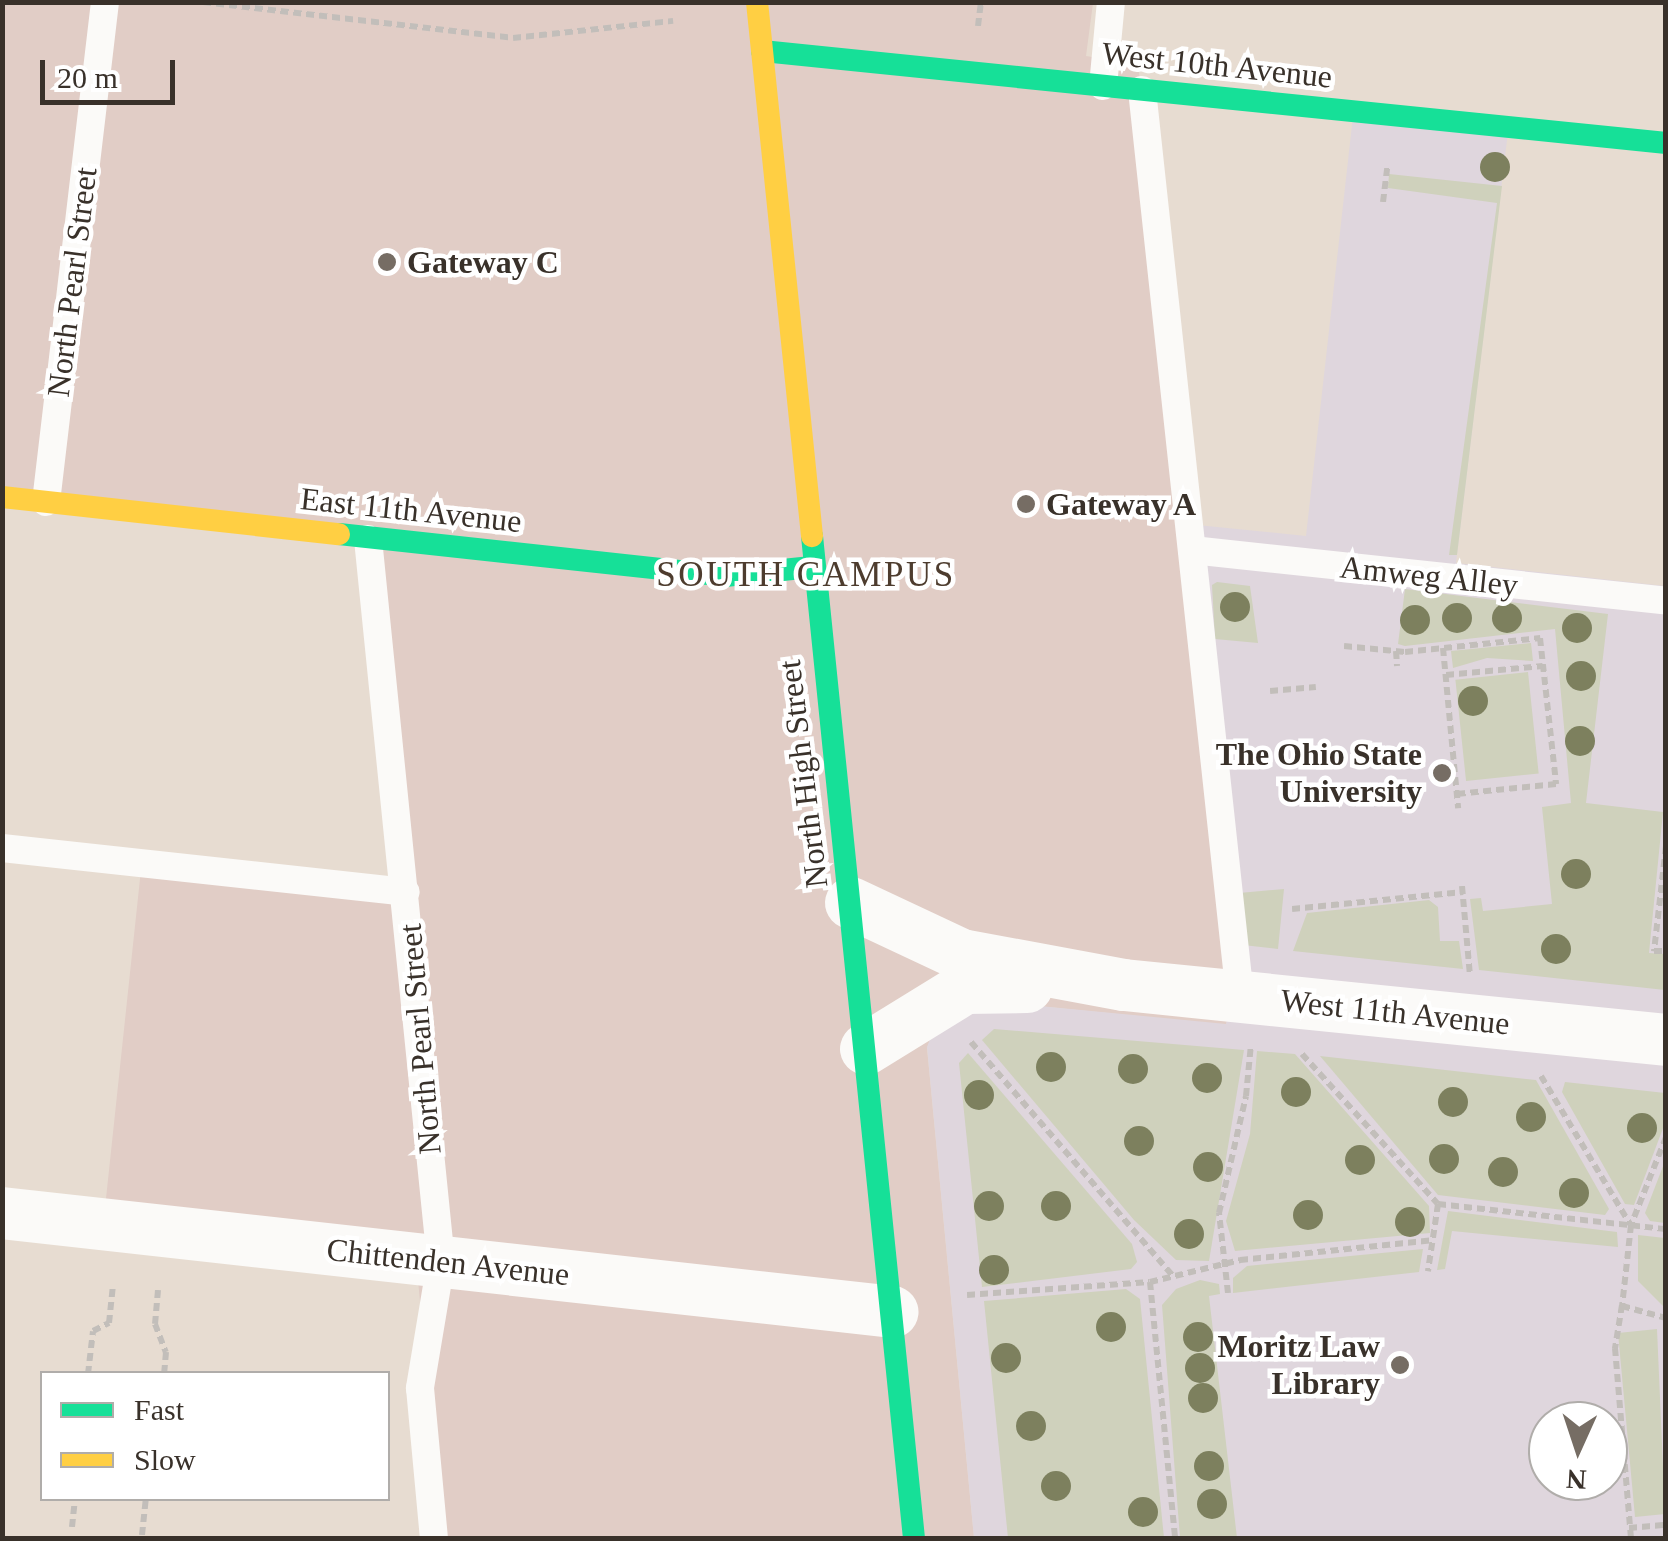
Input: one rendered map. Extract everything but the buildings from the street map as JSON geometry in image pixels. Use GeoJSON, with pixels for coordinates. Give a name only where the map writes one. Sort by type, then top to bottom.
{"type":"FeatureCollection","features":[{"type":"Feature","properties":{"kind":"street","name":"North High Street"},"geometry":{"type":"LineString","coordinates":[[757,2],[914,1538]]}},
{"type":"Feature","properties":{"kind":"street","name":"West 10th Avenue"},"geometry":{"type":"LineString","coordinates":[[762,52],[1666,143]]}},
{"type":"Feature","properties":{"kind":"street","name":"East 11th Avenue"},"geometry":{"type":"LineString","coordinates":[[2,497],[725,576],[812,567]]}},
{"type":"Feature","properties":{"kind":"street","name":"West 11th Avenue"},"geometry":{"type":"LineString","coordinates":[[851,903],[962,954],[1124,985],[1246,1018],[1666,1040]]}},
{"type":"Feature","properties":{"kind":"street","name":"West 11th Avenue"},"geometry":{"type":"LineString","coordinates":[[866,1049],[965,988],[1124,985]]}},
{"type":"Feature","properties":{"kind":"street","name":"Chittenden Avenue"},"geometry":{"type":"LineString","coordinates":[[2,1212],[893,1312]]}},
{"type":"Feature","properties":{"kind":"lane","name":"North Pearl Street"},"geometry":{"type":"LineString","coordinates":[[46,502],[105,2]]}},
{"type":"Feature","properties":{"kind":"lane"},"geometry":{"type":"LineString","coordinates":[[1103,86],[1111,2]]}},
{"type":"Feature","properties":{"kind":"lane"},"geometry":{"type":"LineString","coordinates":[[1142,90],[1246,1018]]}},
{"type":"Feature","properties":{"kind":"lane","name":"North Pearl Street"},"geometry":{"type":"LineString","coordinates":[[368,539],[441,1262],[420,1388],[434,1538]]}},
{"type":"Feature","properties":{"kind":"lane","name":"Amweg Alley"},"geometry":{"type":"LineString","coordinates":[[1192,550],[1666,601]]}},
{"type":"Feature","properties":{"kind":"lane"},"geometry":{"type":"LineString","coordinates":[[2,848],[406,892]]}},
{"type":"Feature","properties":{"kind":"path"},"geometry":{"type":"LineString","coordinates":[[203,2],[513,38],[673,21]]}},
{"type":"Feature","properties":{"kind":"path"},"geometry":{"type":"LineString","coordinates":[[978,30],[981,2]]}},
{"type":"Feature","properties":{"kind":"path"},"geometry":{"type":"LineString","coordinates":[[1383,202],[1387,167]]}},
{"type":"Feature","properties":{"kind":"path"},"geometry":{"type":"LineString","coordinates":[[1344,646],[1396,651],[1540,638],[1556,784],[1458,794]]}},
{"type":"Feature","properties":{"kind":"path"},"geometry":{"type":"LineString","coordinates":[[1443,648],[1458,808]]}},
{"type":"Feature","properties":{"kind":"path"},"geometry":{"type":"LineString","coordinates":[[1396,651],[1397,666]]}},
{"type":"Feature","properties":{"kind":"path"},"geometry":{"type":"LineString","coordinates":[[1446,675],[1543,666]]}},
{"type":"Feature","properties":{"kind":"path"},"geometry":{"type":"LineString","coordinates":[[1270,691],[1316,687]]}},
{"type":"Feature","properties":{"kind":"path"},"geometry":{"type":"LineString","coordinates":[[1666,846],[1654,951],[1666,952]]}},
{"type":"Feature","properties":{"kind":"path"},"geometry":{"type":"LineString","coordinates":[[1292,909],[1462,889],[1470,969]]}},
{"type":"Feature","properties":{"kind":"path"},"geometry":{"type":"LineString","coordinates":[[1228,1293],[1228,1263],[1219,1213],[1246,1096],[1246,1018]]}},
{"type":"Feature","properties":{"kind":"path"},"geometry":{"type":"LineString","coordinates":[[963,1033],[1173,1276]]}},
{"type":"Feature","properties":{"kind":"path"},"geometry":{"type":"LineString","coordinates":[[1295,1045],[1438,1204],[1666,1229]]}},
{"type":"Feature","properties":{"kind":"path"},"geometry":{"type":"LineString","coordinates":[[1537,1070],[1631,1225]]}},
{"type":"Feature","properties":{"kind":"path"},"geometry":{"type":"LineString","coordinates":[[1631,1538],[1614,1348],[1631,1225],[1666,1137]]}},
{"type":"Feature","properties":{"kind":"path"},"geometry":{"type":"LineString","coordinates":[[1428,1270],[1438,1204]]}},
{"type":"Feature","properties":{"kind":"path"},"geometry":{"type":"LineString","coordinates":[[967,1295],[1150,1282],[1228,1263],[1432,1240]]}},
{"type":"Feature","properties":{"kind":"path"},"geometry":{"type":"LineString","coordinates":[[1150,1282],[1175,1538]]}},
{"type":"Feature","properties":{"kind":"path"},"geometry":{"type":"LineString","coordinates":[[88,1371],[92,1331],[108,1323],[113,1284]]}},
{"type":"Feature","properties":{"kind":"path"},"geometry":{"type":"LineString","coordinates":[[158,1290],[155,1324],[166,1352],[164,1371]]}},
{"type":"Feature","properties":{"kind":"path"},"geometry":{"type":"LineString","coordinates":[[1622,1305],[1666,1318]]}},
{"type":"Feature","properties":{"kind":"path"},"geometry":{"type":"LineString","coordinates":[[72,1527],[76,1501]]}},
{"type":"Feature","properties":{"kind":"path"},"geometry":{"type":"LineString","coordinates":[[142,1535],[146,1501]]}},
{"type":"Feature","properties":{"kind":"path"},"geometry":{"type":"LineString","coordinates":[[1629,1528],[1666,1525]]}},
{"type":"Feature","properties":{"kind":"shaded area"},"geometry":{"type":"Polygon","coordinates":[[[3,3],[1093,3],[1086,56],[1138,64],[1242,960],[1226,1025],[999,1002],[934,1029],[927,1048],[974,1538],[443,1538],[416,1260],[102,1236],[142,860],[413,890],[367,538],[3,498],[3,3]]]}},
{"type":"Feature","properties":{"kind":"shaded area","name":"The Ohio State University"},"geometry":{"type":"Polygon","coordinates":[[[1353,116],[1508,132],[1456,563],[1665,586],[1665,1538],[974,1538],[927,1047],[934,1029],[999,1002],[1226,1024],[1242,959],[1187,524],[1306,536],[1353,116]]]}},
{"type":"Feature","properties":{"kind":"green space"},"geometry":{"type":"Polygon","coordinates":[[[1389,174],[1502,186],[1457,555],[1449,555],[1497,203],[1388,188],[1389,174]]]}},
{"type":"Feature","properties":{"kind":"green space"},"geometry":{"type":"Polygon","coordinates":[[[1217,582],[1250,586],[1258,643],[1215,639],[1212,585],[1217,582]]]}},
{"type":"Feature","properties":{"kind":"green space"},"geometry":{"type":"Polygon","coordinates":[[[1405,589],[1608,614],[1586,803],[1663,812],[1649,953],[1665,954],[1665,990],[1479,970],[1470,899],[1481,898],[1483,911],[1552,904],[1542,807],[1571,803],[1555,629],[1405,646],[1398,644],[1405,589]]]}},
{"type":"Feature","properties":{"kind":"green space"},"geometry":{"type":"Polygon","coordinates":[[[1531,643],[1533,661],[1487,658],[1453,668],[1451,651],[1531,643]]]}},
{"type":"Feature","properties":{"kind":"green space"},"geometry":{"type":"Polygon","coordinates":[[[1528,672],[1539,773],[1466,781],[1455,680],[1528,672]]]}},
{"type":"Feature","properties":{"kind":"green space"},"geometry":{"type":"Polygon","coordinates":[[[1284,889],[1278,949],[1243,945],[1239,893],[1284,889]]]}},
{"type":"Feature","properties":{"kind":"green space"},"geometry":{"type":"Polygon","coordinates":[[[1429,900],[1438,907],[1440,941],[1459,941],[1463,969],[1293,951],[1307,913],[1429,900]]]}},
{"type":"Feature","properties":{"kind":"green space"},"geometry":{"type":"Polygon","coordinates":[[[994,1029],[1244,1050],[1209,1261],[1176,1260],[1134,1220],[982,1040],[994,1029]]]}},
{"type":"Feature","properties":{"kind":"green space"},"geometry":{"type":"Polygon","coordinates":[[[1257,1051],[1295,1054],[1429,1206],[1430,1233],[1235,1251],[1226,1221],[1250,1134],[1257,1051]]]}},
{"type":"Feature","properties":{"kind":"green space"},"geometry":{"type":"Polygon","coordinates":[[[968,1053],[1132,1244],[1137,1262],[1131,1269],[982,1287],[959,1063],[968,1053]]]}},
{"type":"Feature","properties":{"kind":"green space"},"geometry":{"type":"Polygon","coordinates":[[[1320,1056],[1536,1080],[1609,1209],[1605,1215],[1438,1195],[1320,1056]]]}},
{"type":"Feature","properties":{"kind":"green space"},"geometry":{"type":"Polygon","coordinates":[[[1565,1082],[1665,1093],[1665,1123],[1634,1205],[1625,1204],[1562,1092],[1565,1082]]]}},
{"type":"Feature","properties":{"kind":"green space"},"geometry":{"type":"Polygon","coordinates":[[[1665,1161],[1665,1223],[1650,1221],[1645,1213],[1665,1161]]]}},
{"type":"Feature","properties":{"kind":"green space"},"geometry":{"type":"Polygon","coordinates":[[[1448,1211],[1617,1232],[1618,1247],[1452,1231],[1445,1269],[1437,1270],[1448,1211]]]}},
{"type":"Feature","properties":{"kind":"green space"},"geometry":{"type":"Polygon","coordinates":[[[1638,1235],[1665,1238],[1665,1308],[1638,1281],[1638,1235]]]}},
{"type":"Feature","properties":{"kind":"green space"},"geometry":{"type":"Polygon","coordinates":[[[1423,1249],[1419,1272],[1233,1293],[1233,1278],[1247,1266],[1423,1249]]]}},
{"type":"Feature","properties":{"kind":"green space"},"geometry":{"type":"Polygon","coordinates":[[[1200,1280],[1219,1284],[1220,1294],[1209,1296],[1237,1538],[1180,1538],[1162,1305],[1176,1289],[1200,1280]]]}},
{"type":"Feature","properties":{"kind":"green space"},"geometry":{"type":"Polygon","coordinates":[[[1126,1289],[1140,1299],[1164,1538],[1008,1538],[984,1301],[1126,1289]]]}},
{"type":"Feature","properties":{"kind":"green space"},"geometry":{"type":"Polygon","coordinates":[[[1657,1329],[1665,1514],[1635,1517],[1628,1401],[1624,1401],[1618,1333],[1657,1329]]]}},
{"type":"Feature","properties":{"kind":"traffic: fast"},"geometry":{"type":"LineString","coordinates":[[762,51],[1666,143]]}},
{"type":"Feature","properties":{"kind":"traffic: fast"},"geometry":{"type":"LineString","coordinates":[[339,534],[725,576],[812,567]]}},
{"type":"Feature","properties":{"kind":"traffic: fast"},"geometry":{"type":"LineString","coordinates":[[812,536],[914,1538]]}},
{"type":"Feature","properties":{"kind":"traffic: slow"},"geometry":{"type":"LineString","coordinates":[[757,2],[812,536]]}},
{"type":"Feature","properties":{"kind":"traffic: slow"},"geometry":{"type":"LineString","coordinates":[[2,497],[339,534]]}},
{"type":"Feature","properties":{"kind":"place","name":"Gateway C"},"geometry":{"type":"Point","coordinates":[387,262]}},
{"type":"Feature","properties":{"kind":"place","name":"Gateway A"},"geometry":{"type":"Point","coordinates":[1026,504]}},
{"type":"Feature","properties":{"kind":"place","name":"The Ohio State University"},"geometry":{"type":"Point","coordinates":[1442,773]}},
{"type":"Feature","properties":{"kind":"place","name":"Moritz Law Library"},"geometry":{"type":"Point","coordinates":[1400,1365]}},
{"type":"Feature","properties":{"kind":"district","name":"SOUTH CAMPUS"},"geometry":{"type":"Point","coordinates":[806,575]}}]}
